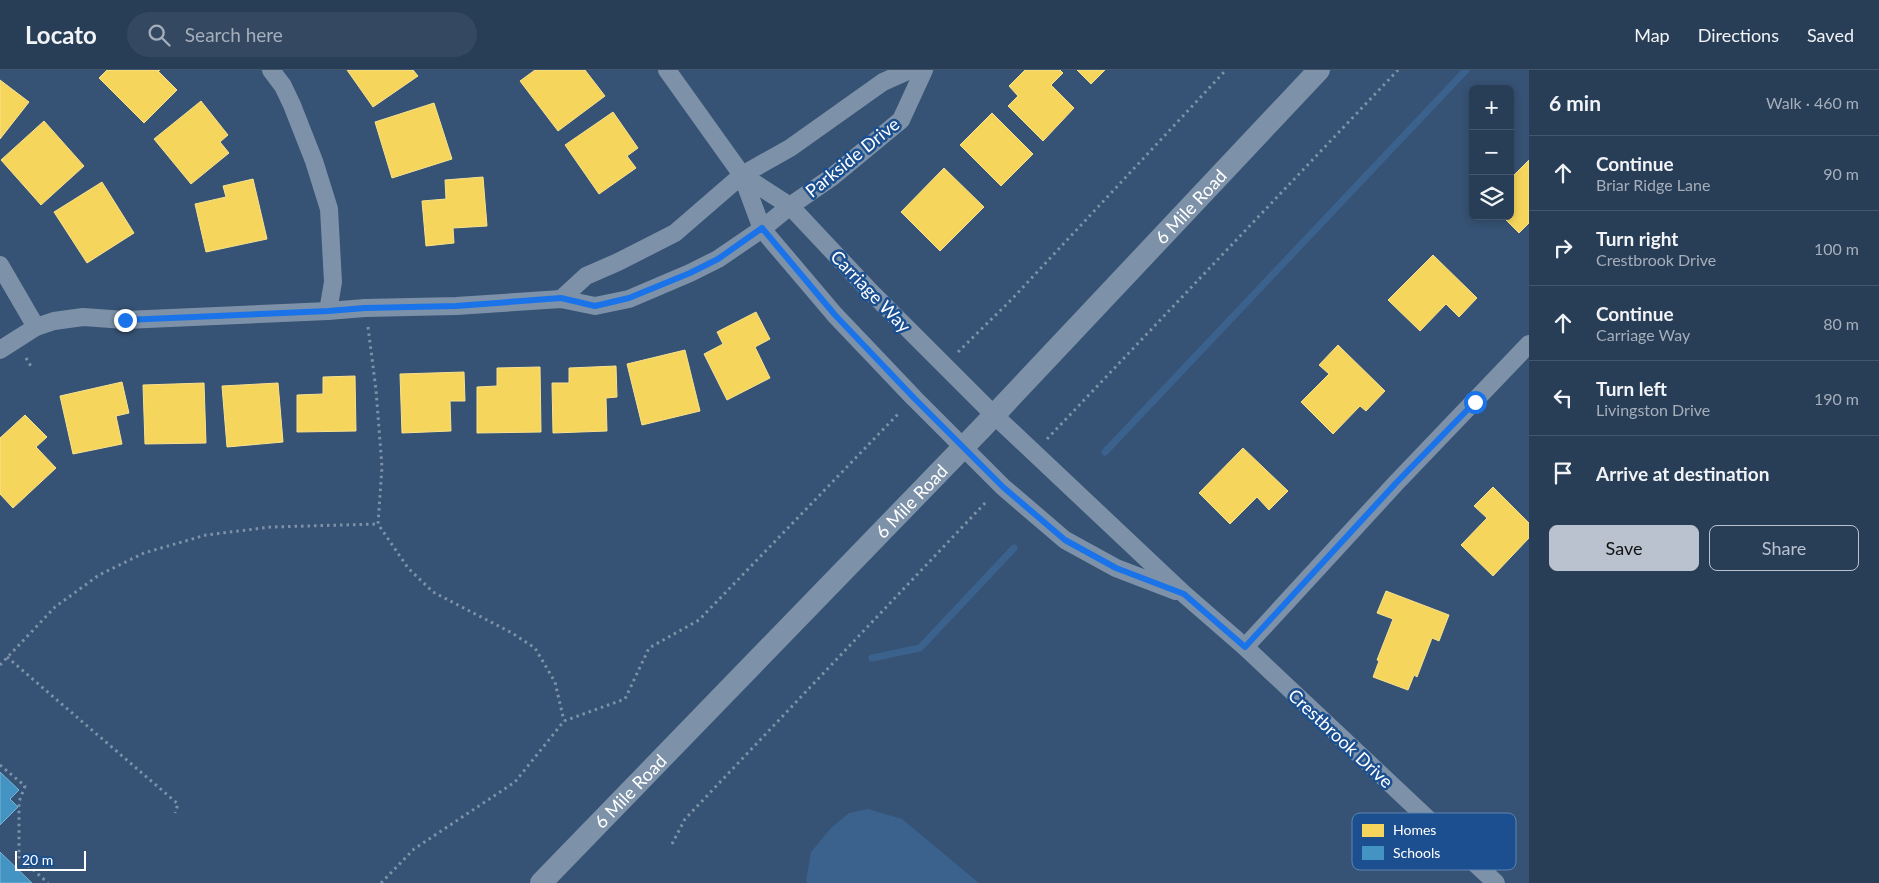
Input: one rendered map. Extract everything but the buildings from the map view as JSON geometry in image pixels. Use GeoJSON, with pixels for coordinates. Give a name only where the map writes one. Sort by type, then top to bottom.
{"type":"FeatureCollection","features":[{"type":"Feature","properties":{"kind":"street"},"geometry":{"type":"LineString","coordinates":[[270,70],[282,86],[292,105],[314,161],[329,210],[334,282],[328,311]]}},
{"type":"Feature","properties":{"kind":"street","name":"Carriage Way"},"geometry":{"type":"LineString","coordinates":[[667,70],[742,174],[762,228],[835,315],[914,398],[964,446]]}},
{"type":"Feature","properties":{"kind":"street"},"geometry":{"type":"LineString","coordinates":[[561,298],[586,276],[675,233],[742,174],[790,148],[883,82],[910,70]]}},
{"type":"Feature","properties":{"kind":"street","name":"Parkside Drive"},"geometry":{"type":"LineString","coordinates":[[0,350],[36,327],[54,321],[83,317],[125,320],[365,308],[456,306],[561,298],[595,306],[629,298],[690,273],[718,259],[790,206],[832,178],[901,120],[924,70]]}},
{"type":"Feature","properties":{"kind":"street","name":"6 Mile Road"},"geometry":{"type":"LineString","coordinates":[[542,883],[994,415],[1320,70]]}},
{"type":"Feature","properties":{"kind":"street","name":"Carriage Way"},"geometry":{"type":"LineString","coordinates":[[742,174],[790,206],[867,288],[994,415]]}},
{"type":"Feature","properties":{"kind":"street"},"geometry":{"type":"LineString","coordinates":[[0,266],[36,327]]}},
{"type":"Feature","properties":{"kind":"street"},"geometry":{"type":"LineString","coordinates":[[1245,647],[1396,483],[1529,344]]}},
{"type":"Feature","properties":{"kind":"street","name":"Crestbrook Drive"},"geometry":{"type":"LineString","coordinates":[[994,415],[1184,594],[1245,647],[1422,813]]}},
{"type":"Feature","properties":{"kind":"street","name":"Crestbrook Drive"},"geometry":{"type":"LineString","coordinates":[[964,446],[1003,487],[1065,540],[1116,568],[1184,594]]}},
{"type":"Feature","properties":{"kind":"street","name":"Crestbrook Drive"},"geometry":{"type":"LineString","coordinates":[[1482,870],[1496,883]]}},
{"type":"Feature","properties":{"kind":"path"},"geometry":{"type":"LineString","coordinates":[[944,366],[1018,292],[1226,70]]}},
{"type":"Feature","properties":{"kind":"path"},"geometry":{"type":"LineString","coordinates":[[1045,442],[1398,70]]}},
{"type":"Feature","properties":{"kind":"path"},"geometry":{"type":"LineString","coordinates":[[367,319],[376,390],[382,467],[378,524],[408,568],[433,592],[512,633],[535,648],[555,682],[564,721]]}},
{"type":"Feature","properties":{"kind":"path"},"geometry":{"type":"LineString","coordinates":[[26,357],[32,368]]}},
{"type":"Feature","properties":{"kind":"path"},"geometry":{"type":"LineString","coordinates":[[381,883],[414,849],[515,782],[564,721],[625,699],[649,648],[699,620],[914,398]]}},
{"type":"Feature","properties":{"kind":"path"},"geometry":{"type":"LineString","coordinates":[[672,844],[685,819],[992,496]]}},
{"type":"Feature","properties":{"kind":"path"},"geometry":{"type":"LineString","coordinates":[[0,665],[55,607],[99,575],[144,553],[206,535],[271,527],[378,524]]}},
{"type":"Feature","properties":{"kind":"path"},"geometry":{"type":"LineString","coordinates":[[7,657],[178,804],[175,813]]}},
{"type":"Feature","properties":{"kind":"path"},"geometry":{"type":"LineString","coordinates":[[0,765],[25,786],[19,802],[19,857],[48,883]]}},
{"type":"Feature","properties":{"kind":"water"},"geometry":{"type":"Polygon","coordinates":[[[868,809],[902,819],[979,883],[808,883],[806,881],[811,852],[831,828],[849,813],[868,809]]]}},
{"type":"Feature","properties":{"kind":"waterway"},"geometry":{"type":"LineString","coordinates":[[1105,452],[1466,70]]}},
{"type":"Feature","properties":{"kind":"waterway"},"geometry":{"type":"LineString","coordinates":[[872,658],[920,648],[1014,548]]}},
{"type":"Feature","properties":{"kind":"route"},"geometry":{"type":"LineString","coordinates":[[125,320],[365,308],[456,306],[561,298],[595,306],[629,298],[690,273],[718,259],[762,228],[835,315],[883,367],[1003,487],[1065,540],[1116,568],[1184,594],[1245,647],[1396,483],[1475,402]]}}]}
